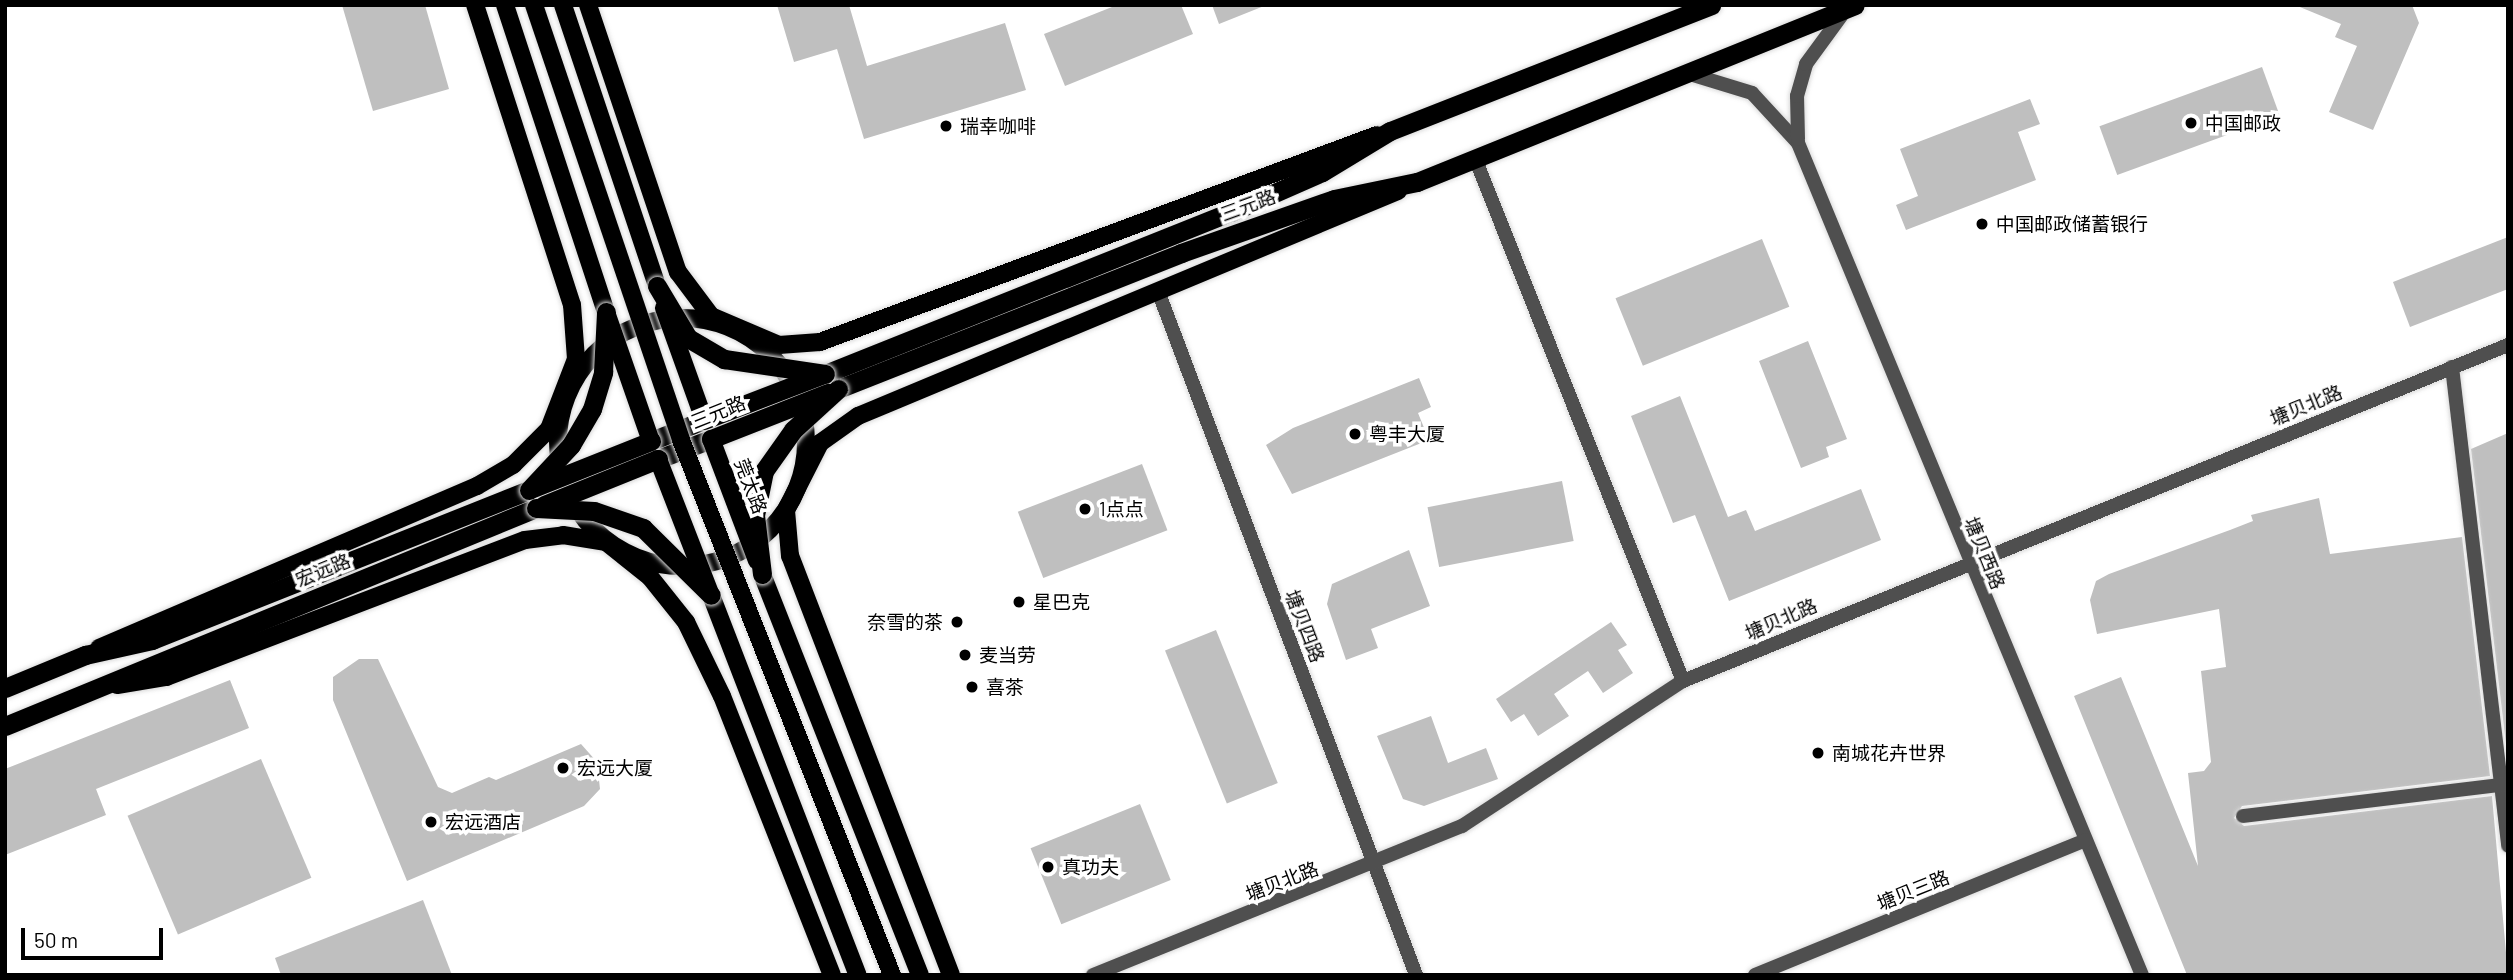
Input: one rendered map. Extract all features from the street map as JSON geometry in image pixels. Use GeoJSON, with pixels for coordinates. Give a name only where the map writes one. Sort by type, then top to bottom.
{"type":"FeatureCollection","features":[{"type":"Feature","properties":{"kind":"highway","name":"三元路"},"geometry":{"type":"LineString","coordinates":[[655,450],[710,439],[838,389],[1176,245],[1322,172],[1390,131],[1711,5]]}},
{"type":"Feature","properties":{"kind":"highway","name":"三元路"},"geometry":{"type":"LineString","coordinates":[[655,450],[704,420],[1176,245],[1334,199],[1417,182],[1852,7]]}},
{"type":"Feature","properties":{"kind":"highway"},"geometry":{"type":"LineString","coordinates":[[657,286],[688,338],[724,359],[825,374]]}},
{"type":"Feature","properties":{"kind":"highway"},"geometry":{"type":"LineString","coordinates":[[606,312],[603,372],[592,409],[533,499],[594,511],[643,528],[710,595]]}},
{"type":"Feature","properties":{"kind":"highway"},"geometry":{"type":"LineString","coordinates":[[762,574],[755,515],[764,471],[793,430],[838,389]]}},
{"type":"Feature","properties":{"kind":"highway","name":"宏远路"},"geometry":{"type":"LineString","coordinates":[[5,726],[100,688],[160,659],[533,499],[655,450]]}},
{"type":"Feature","properties":{"kind":"highway","name":"宏远路"},"geometry":{"type":"LineString","coordinates":[[5,688],[85,655],[152,640],[533,499]]}},
{"type":"Feature","properties":{"kind":"main road"},"geometry":{"type":"LineString","coordinates":[[475,5],[572,305],[576,359],[558,431],[561,473],[578,511],[607,541],[650,577],[686,622],[722,696],[832,975]]}},
{"type":"Feature","properties":{"kind":"main road"},"geometry":{"type":"LineString","coordinates":[[505,5],[606,312],[655,450],[858,975]]}},
{"type":"Feature","properties":{"kind":"main road"},"geometry":{"type":"LineString","coordinates":[[534,5],[681,440],[892,975]]}},
{"type":"Feature","properties":{"kind":"main road","name":"莞太路"},"geometry":{"type":"LineString","coordinates":[[563,5],[710,439],[920,975]]}},
{"type":"Feature","properties":{"kind":"main road"},"geometry":{"type":"LineString","coordinates":[[588,5],[678,272],[711,316],[743,332],[775,358],[797,393],[806,433],[802,475],[786,510],[797,580],[951,975]]}},
{"type":"Feature","properties":{"kind":"main road"},"geometry":{"type":"LineString","coordinates":[[85,655],[477,486],[513,466],[549,429],[569,390],[592,356],[624,331],[650,323],[704,319],[779,345],[820,342],[1390,131]]}},
{"type":"Feature","properties":{"kind":"main road"},"geometry":{"type":"LineString","coordinates":[[100,688],[166,677],[525,540],[563,535],[607,541],[655,562],[682,566],[722,560],[757,541],[785,512],[820,443],[858,416],[1417,182]]}},
{"type":"Feature","properties":{"kind":"street"},"geometry":{"type":"LineString","coordinates":[[1798,144],[1797,96],[1806,64],[1852,7]]}},
{"type":"Feature","properties":{"kind":"street"},"geometry":{"type":"LineString","coordinates":[[1685,74],[1720,79],[1752,93],[1798,144]]}},
{"type":"Feature","properties":{"kind":"street","name":"塘贝西路"},"geometry":{"type":"LineString","coordinates":[[1798,144],[1967,561],[2142,975]]}},
{"type":"Feature","properties":{"kind":"street"},"geometry":{"type":"LineString","coordinates":[[1475,158],[1683,681]]}},
{"type":"Feature","properties":{"kind":"street","name":"塘贝四路"},"geometry":{"type":"LineString","coordinates":[[1158,291],[1416,975]]}},
{"type":"Feature","properties":{"kind":"street","name":"塘贝北路"},"geometry":{"type":"LineString","coordinates":[[1093,975],[1375,866],[1462,826],[1683,681],[1967,561],[2508,345]]}},
{"type":"Feature","properties":{"kind":"street"},"geometry":{"type":"LineString","coordinates":[[2452,367],[2504,784],[2508,846]]}},
{"type":"Feature","properties":{"kind":"street"},"geometry":{"type":"LineString","coordinates":[[2243,816],[2504,784]]}},
{"type":"Feature","properties":{"kind":"street","name":"塘贝三路"},"geometry":{"type":"LineString","coordinates":[[1755,975],[2085,841]]}},
{"type":"Feature","properties":{"kind":"building"},"geometry":{"type":"Polygon","coordinates":[[[342,5],[425,5],[449,89],[373,111],[342,5]]]}},
{"type":"Feature","properties":{"kind":"building"},"geometry":{"type":"Polygon","coordinates":[[[777,5],[849,5],[867,66],[1005,23],[1026,90],[864,139],[837,49],[794,62],[777,5]]]}},
{"type":"Feature","properties":{"kind":"building"},"geometry":{"type":"Polygon","coordinates":[[[1117,5],[1181,5],[1193,34],[1065,86],[1044,34],[1117,5]]]}},
{"type":"Feature","properties":{"kind":"building"},"geometry":{"type":"Polygon","coordinates":[[[1212,5],[1264,5],[1264,6],[1219,24],[1212,5]]]}},
{"type":"Feature","properties":{"kind":"building"},"geometry":{"type":"Polygon","coordinates":[[[2295,5],[2412,5],[2419,23],[2373,130],[2329,112],[2357,46],[2335,37],[2341,24],[2295,5]]]}},
{"type":"Feature","properties":{"kind":"building","name":"中国邮政"},"geometry":{"type":"Polygon","coordinates":[[[2262,67],[2280,116],[2117,175],[2099,126],[2262,67]]]}},
{"type":"Feature","properties":{"kind":"building"},"geometry":{"type":"Polygon","coordinates":[[[2030,99],[2040,124],[2018,132],[2036,180],[1906,230],[1896,205],[1918,196],[1900,149],[2030,99]]]}},
{"type":"Feature","properties":{"kind":"building"},"geometry":{"type":"Polygon","coordinates":[[[2508,237],[2508,289],[2410,327],[2393,282],[2508,237]]]}},
{"type":"Feature","properties":{"kind":"building"},"geometry":{"type":"Polygon","coordinates":[[[1762,239],[1789,307],[1643,366],[1616,298],[1762,239]]]}},
{"type":"Feature","properties":{"kind":"building"},"geometry":{"type":"Polygon","coordinates":[[[1808,341],[1847,439],[1826,447],[1829,457],[1801,468],[1759,361],[1808,341]]]}},
{"type":"Feature","properties":{"kind":"building","name":"粤丰大厦"},"geometry":{"type":"Polygon","coordinates":[[[1419,378],[1431,407],[1418,413],[1429,440],[1292,494],[1266,445],[1293,428],[1419,378]]]}},
{"type":"Feature","properties":{"kind":"building"},"geometry":{"type":"Polygon","coordinates":[[[1680,396],[1728,517],[1746,510],[1755,531],[1861,489],[1881,540],[1729,601],[1695,515],[1673,523],[1631,416],[1680,396]]]}},
{"type":"Feature","properties":{"kind":"building"},"geometry":{"type":"Polygon","coordinates":[[[2508,433],[2508,761],[2471,449],[2508,433]]]}},
{"type":"Feature","properties":{"kind":"building"},"geometry":{"type":"Polygon","coordinates":[[[1142,464],[1167,530],[1043,578],[1018,512],[1142,464]]]}},
{"type":"Feature","properties":{"kind":"building"},"geometry":{"type":"Polygon","coordinates":[[[1562,481],[1574,541],[1439,567],[1428,507],[1562,481]]]}},
{"type":"Feature","properties":{"kind":"building"},"geometry":{"type":"Polygon","coordinates":[[[2319,498],[2330,554],[2462,537],[2490,776],[2242,806],[2234,818],[2244,826],[2492,796],[2508,975],[2187,975],[2074,696],[2121,677],[2198,866],[2188,773],[2204,771],[2211,762],[2201,671],[2226,667],[2219,609],[2097,634],[2090,600],[2096,581],[2253,521],[2251,515],[2319,498]]]}},
{"type":"Feature","properties":{"kind":"building"},"geometry":{"type":"Polygon","coordinates":[[[1409,550],[1430,606],[1371,629],[1378,648],[1346,660],[1327,604],[1332,584],[1409,550]]]}},
{"type":"Feature","properties":{"kind":"building"},"geometry":{"type":"Polygon","coordinates":[[[1611,622],[1627,645],[1618,650],[1633,673],[1603,693],[1588,671],[1554,694],[1569,716],[1538,736],[1524,714],[1511,722],[1496,699],[1611,622]]]}},
{"type":"Feature","properties":{"kind":"building"},"geometry":{"type":"Polygon","coordinates":[[[1216,630],[1278,783],[1227,804],[1165,651],[1216,630]]]}},
{"type":"Feature","properties":{"kind":"building","name":"宏远大厦"},"geometry":{"type":"Polygon","coordinates":[[[359,659],[378,659],[438,787],[452,793],[489,777],[496,780],[581,744],[597,762],[600,789],[584,806],[407,881],[333,700],[333,677],[359,659]]]}},
{"type":"Feature","properties":{"kind":"building"},"geometry":{"type":"Polygon","coordinates":[[[230,680],[249,728],[96,789],[106,815],[5,855],[5,769],[230,680]]]}},
{"type":"Feature","properties":{"kind":"building"},"geometry":{"type":"Polygon","coordinates":[[[1431,716],[1448,763],[1486,748],[1498,779],[1424,806],[1403,799],[1377,736],[1431,716]]]}},
{"type":"Feature","properties":{"kind":"building"},"geometry":{"type":"Polygon","coordinates":[[[261,759],[311,878],[178,934],[128,816],[261,759]]]}},
{"type":"Feature","properties":{"kind":"building"},"geometry":{"type":"Polygon","coordinates":[[[1140,804],[1171,880],[1061,924],[1031,848],[1140,804]]]}},
{"type":"Feature","properties":{"kind":"building"},"geometry":{"type":"Polygon","coordinates":[[[423,900],[452,975],[281,975],[275,958],[423,900]]]}},
{"type":"Feature","properties":{"kind":"place","name":"中国邮政"},"geometry":{"type":"Point","coordinates":[2191,123]}},
{"type":"Feature","properties":{"kind":"place","name":"瑞幸咖啡"},"geometry":{"type":"Point","coordinates":[946,126]}},
{"type":"Feature","properties":{"kind":"place","name":"中国邮政储蓄银行"},"geometry":{"type":"Point","coordinates":[1982,224]}},
{"type":"Feature","properties":{"kind":"place","name":"粤丰大厦"},"geometry":{"type":"Point","coordinates":[1355,434]}},
{"type":"Feature","properties":{"kind":"place","name":"1点点"},"geometry":{"type":"Point","coordinates":[1085,509]}},
{"type":"Feature","properties":{"kind":"place","name":"星巴克"},"geometry":{"type":"Point","coordinates":[1019,602]}},
{"type":"Feature","properties":{"kind":"place","name":"奈雪的茶"},"geometry":{"type":"Point","coordinates":[957,622]}},
{"type":"Feature","properties":{"kind":"place","name":"麦当劳"},"geometry":{"type":"Point","coordinates":[965,655]}},
{"type":"Feature","properties":{"kind":"place","name":"喜茶"},"geometry":{"type":"Point","coordinates":[972,687]}},
{"type":"Feature","properties":{"kind":"place","name":"南城花卉世界"},"geometry":{"type":"Point","coordinates":[1818,753]}},
{"type":"Feature","properties":{"kind":"place","name":"宏远大厦"},"geometry":{"type":"Point","coordinates":[563,768]}},
{"type":"Feature","properties":{"kind":"place","name":"宏远酒店"},"geometry":{"type":"Point","coordinates":[431,822]}},
{"type":"Feature","properties":{"kind":"place","name":"真功夫"},"geometry":{"type":"Point","coordinates":[1048,867]}}]}
